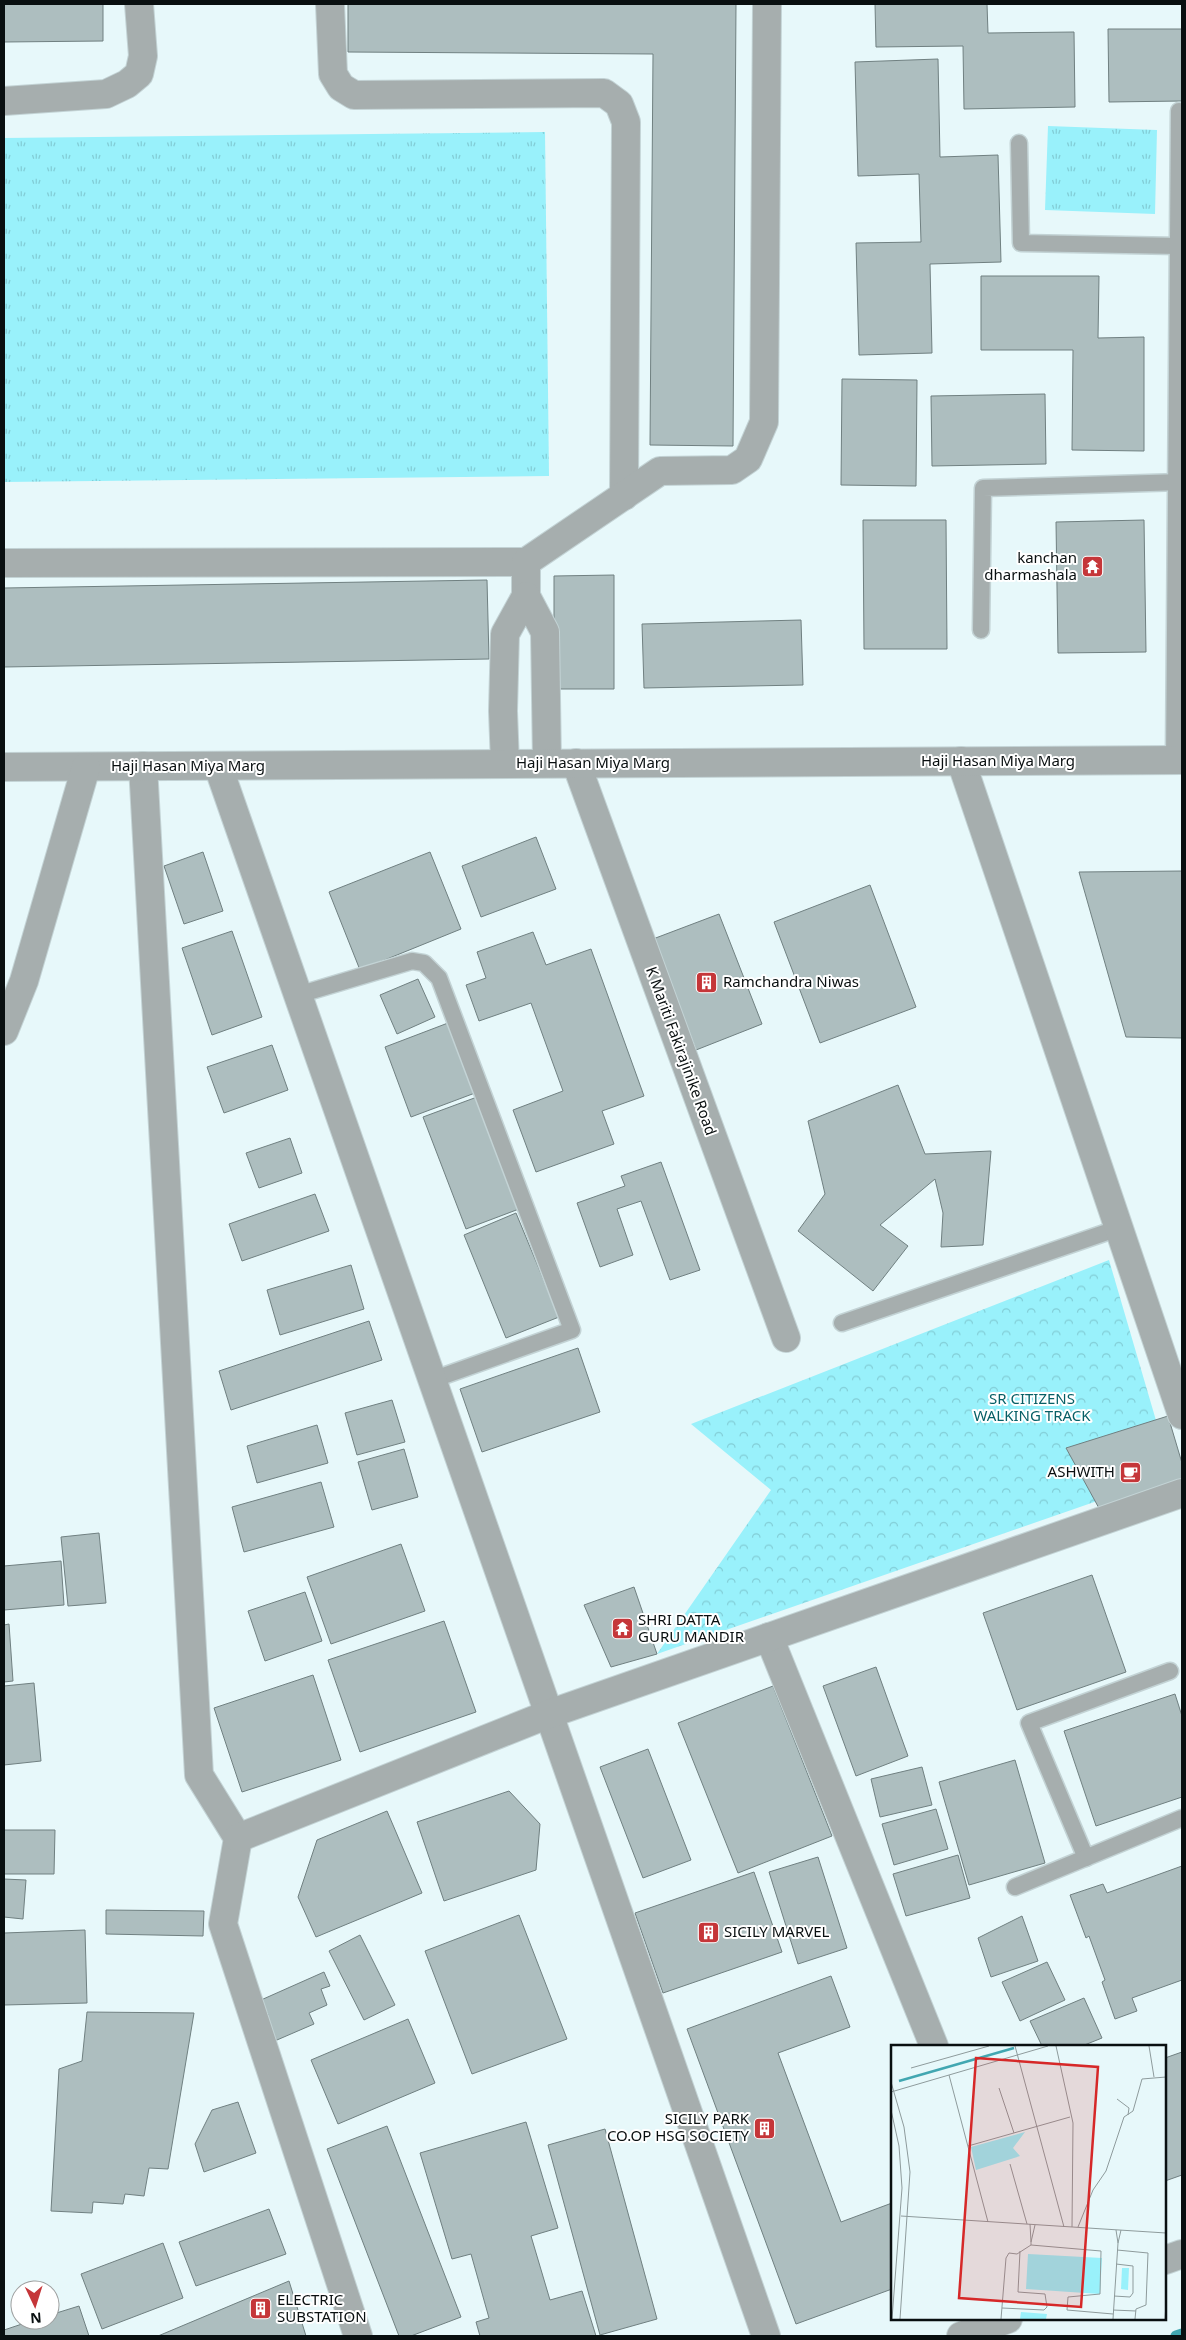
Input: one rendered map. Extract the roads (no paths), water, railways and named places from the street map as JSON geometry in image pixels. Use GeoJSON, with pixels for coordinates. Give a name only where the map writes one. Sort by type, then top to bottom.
{"type":"FeatureCollection","features":[{"type":"Feature","properties":{"kind":"street"},"geometry":{"type":"LineString","coordinates":[[4,101],[106,94],[127,84],[138,74],[143,56],[139,4]]}},
{"type":"Feature","properties":{"kind":"street"},"geometry":{"type":"LineString","coordinates":[[330,4],[333,74],[340,87],[354,95],[604,94],[619,104],[626,122],[624,496]]}},
{"type":"Feature","properties":{"kind":"street"},"geometry":{"type":"LineString","coordinates":[[4,563],[526,562],[660,471],[732,470],[748,459],[764,422],[767,4]]}},
{"type":"Feature","properties":{"kind":"street"},"geometry":{"type":"LineString","coordinates":[[526,562],[526,596],[545,632],[547,763]]}},
{"type":"Feature","properties":{"kind":"street"},"geometry":{"type":"LineString","coordinates":[[505,764],[503,711],[505,634],[526,596]]}},
{"type":"Feature","properties":{"kind":"street","name":"Haji Hasan Miya Marg"},"geometry":{"type":"LineString","coordinates":[[4,767],[1178,760]]}},
{"type":"Feature","properties":{"kind":"street"},"geometry":{"type":"LineString","coordinates":[[962,761],[1182,1415]]}},
{"type":"Feature","properties":{"kind":"street","name":"K Mariti Fakirajinike Road"},"geometry":{"type":"LineString","coordinates":[[576,763],[786,1338]]}},
{"type":"Feature","properties":{"kind":"street"},"geometry":{"type":"LineString","coordinates":[[4,1031],[24,981],[86,766]]}},
{"type":"Feature","properties":{"kind":"street"},"geometry":{"type":"LineString","coordinates":[[144,766],[199,1775],[238,1838],[223,1924],[358,2336]]}},
{"type":"Feature","properties":{"kind":"street"},"geometry":{"type":"LineString","coordinates":[[218,766],[766,2336]]}},
{"type":"Feature","properties":{"kind":"street"},"geometry":{"type":"LineString","coordinates":[[238,1838],[549,1714],[1182,1492]]}},
{"type":"Feature","properties":{"kind":"street"},"geometry":{"type":"LineString","coordinates":[[769,1637],[934,2045]]}},
{"type":"Feature","properties":{"kind":"street"},"geometry":{"type":"LineString","coordinates":[[1166,2260],[1182,2254]]}},
{"type":"Feature","properties":{"kind":"street"},"geometry":{"type":"LineString","coordinates":[[961,2336],[1005,2320]]}},
{"type":"Feature","properties":{"kind":"lane"},"geometry":{"type":"LineString","coordinates":[[1178,760],[1179,111]]}},
{"type":"Feature","properties":{"kind":"lane"},"geometry":{"type":"LineString","coordinates":[[1019,143],[1021,243],[1178,246]]}},
{"type":"Feature","properties":{"kind":"lane"},"geometry":{"type":"LineString","coordinates":[[981,630],[983,488],[1179,483]]}},
{"type":"Feature","properties":{"kind":"lane"},"geometry":{"type":"LineString","coordinates":[[298,995],[412,961],[424,963],[439,978],[572,1330],[432,1380]]}},
{"type":"Feature","properties":{"kind":"lane"},"geometry":{"type":"LineString","coordinates":[[842,1323],[1119,1228]]}},
{"type":"Feature","properties":{"kind":"lane"},"geometry":{"type":"LineString","coordinates":[[1086,1858],[1029,1723],[1170,1671]]}},
{"type":"Feature","properties":{"kind":"lane"},"geometry":{"type":"LineString","coordinates":[[1015,1887],[1182,1818]]}},
{"type":"Feature","properties":{"kind":"waterway"},"geometry":{"type":"LineString","coordinates":[[1176,2336],[1182,2334]]}},
{"type":"Feature","properties":{"kind":"place","name":"kanchan dharmashala"},"geometry":{"type":"Point","coordinates":[1093,567]}},
{"type":"Feature","properties":{"kind":"place","name":"Ramchandra Niwas"},"geometry":{"type":"Point","coordinates":[707,982]}},
{"type":"Feature","properties":{"kind":"place","name":"ASHWITH"},"geometry":{"type":"Point","coordinates":[1131,1472]}},
{"type":"Feature","properties":{"kind":"place","name":"SHRI DATTA GURU MANDIR"},"geometry":{"type":"Point","coordinates":[622,1629]}},
{"type":"Feature","properties":{"kind":"place","name":"SICILY MARVEL"},"geometry":{"type":"Point","coordinates":[708,1932]}},
{"type":"Feature","properties":{"kind":"place","name":"SICILY PARK CO.OP HSG SOCIETY"},"geometry":{"type":"Point","coordinates":[765,2128]}},
{"type":"Feature","properties":{"kind":"place","name":"ELECTRIC SUBSTATION"},"geometry":{"type":"Point","coordinates":[261,2309]}},
{"type":"Feature","properties":{"kind":"park label","name":"SR CITIZENS WALKING TRACK"},"geometry":{"type":"Point","coordinates":[1032,1408]}}]}
